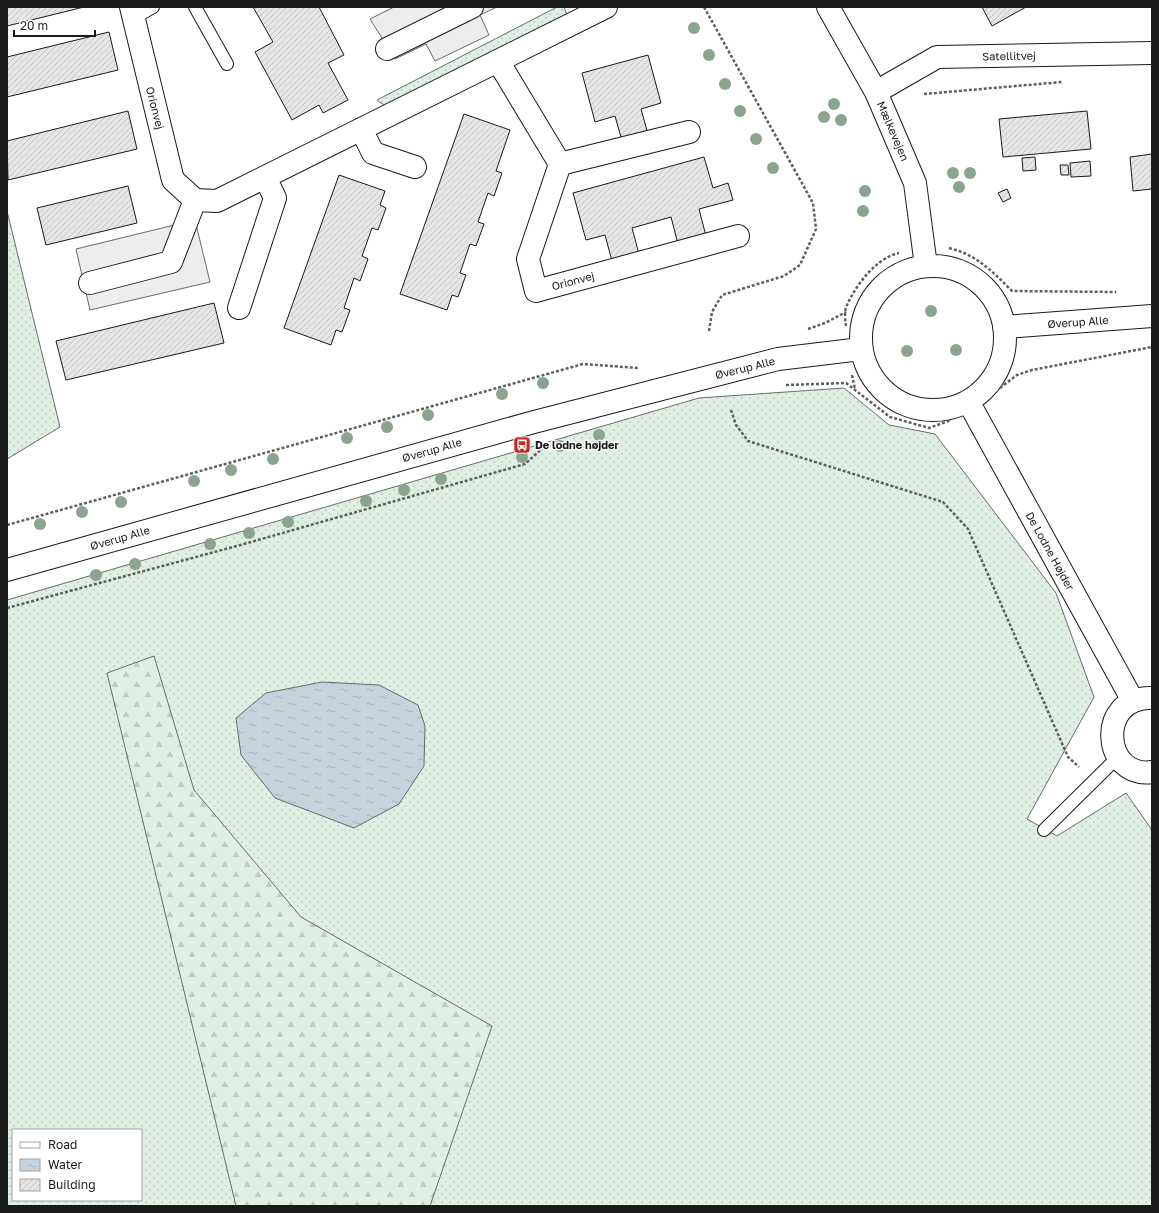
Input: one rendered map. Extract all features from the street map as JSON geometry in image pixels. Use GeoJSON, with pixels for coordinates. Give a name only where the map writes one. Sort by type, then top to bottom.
{"type":"FeatureCollection","features":[{"type":"Feature","properties":{"kind":"street"},"geometry":{"type":"LineString","coordinates":[[387,49],[472,7]]}},
{"type":"Feature","properties":{"kind":"street"},"geometry":{"type":"LineString","coordinates":[[90,283],[171,262],[195,200],[217,201],[498,61],[581,13],[606,7]]}},
{"type":"Feature","properties":{"kind":"street","name":"Mælkevejen"},"geometry":{"type":"LineString","coordinates":[[828,7],[876,92],[915,183],[925,258]]}},
{"type":"Feature","properties":{"kind":"street","name":"Orionvej"},"geometry":{"type":"LineString","coordinates":[[132,12],[173,180],[195,200]]}},
{"type":"Feature","properties":{"kind":"street","name":"Satellitvej"},"geometry":{"type":"LineString","coordinates":[[876,92],[937,57],[1152,53]]}},
{"type":"Feature","properties":{"kind":"street"},"geometry":{"type":"LineString","coordinates":[[498,61],[560,164],[689,132]]}},
{"type":"Feature","properties":{"kind":"street"},"geometry":{"type":"LineString","coordinates":[[361,129],[373,153],[415,167]]}},
{"type":"Feature","properties":{"kind":"street","name":"Orionvej"},"geometry":{"type":"LineString","coordinates":[[560,164],[528,259],[536,290],[738,236]]}},
{"type":"Feature","properties":{"kind":"street"},"geometry":{"type":"LineString","coordinates":[[239,308],[275,198],[265,177]]}},
{"type":"Feature","properties":{"kind":"street"},"geometry":{"type":"LineString","coordinates":[[925,258],[968,275],[985,289],[998,307],[1004,327],[1004,349],[998,370],[970,405],[946,409],[923,410],[901,404],[882,390],[854,350],[866,311],[876,294],[890,280],[907,271],[925,258]]}},
{"type":"Feature","properties":{"kind":"street","name":"Øverup Alle"},"geometry":{"type":"LineString","coordinates":[[1004,327],[1152,316]]}},
{"type":"Feature","properties":{"kind":"street","name":"Øverup Alle"},"geometry":{"type":"LineString","coordinates":[[7,570],[534,422],[778,359],[854,350]]}},
{"type":"Feature","properties":{"kind":"street","name":"De Lodne Højder"},"geometry":{"type":"LineString","coordinates":[[970,405],[1143,700]]}},
{"type":"Feature","properties":{"kind":"street"},"geometry":{"type":"LineString","coordinates":[[1143,700],[1122,709],[1115,719],[1111,732],[1112,745],[1118,757],[1126,766],[1137,771],[1152,772]]}},
{"type":"Feature","properties":{"kind":"lane"},"geometry":{"type":"LineString","coordinates":[[132,12],[153,7]]}},
{"type":"Feature","properties":{"kind":"lane"},"geometry":{"type":"LineString","coordinates":[[195,7],[226,64]]}},
{"type":"Feature","properties":{"kind":"lane"},"geometry":{"type":"LineString","coordinates":[[1044,830],[1118,757]]}},
{"type":"Feature","properties":{"kind":"path"},"geometry":{"type":"LineString","coordinates":[[704,7],[813,203],[816,229],[800,265],[784,276],[722,295],[712,312],[709,331]]}},
{"type":"Feature","properties":{"kind":"path"},"geometry":{"type":"LineString","coordinates":[[917,95],[1066,81]]}},
{"type":"Feature","properties":{"kind":"path"},"geometry":{"type":"LineString","coordinates":[[855,390],[854,350],[846,306],[871,269],[893,254],[925,258],[950,248],[970,255],[987,267],[1012,291],[1122,292]]}},
{"type":"Feature","properties":{"kind":"path"},"geometry":{"type":"LineString","coordinates":[[801,331],[825,323],[846,312]]}},
{"type":"Feature","properties":{"kind":"path"},"geometry":{"type":"LineString","coordinates":[[779,386],[846,384],[890,417],[929,428],[957,418],[970,405],[1017,375],[1032,370],[1152,346]]}},
{"type":"Feature","properties":{"kind":"path"},"geometry":{"type":"LineString","coordinates":[[7,525],[583,364],[643,368]]}},
{"type":"Feature","properties":{"kind":"path"},"geometry":{"type":"LineString","coordinates":[[731,410],[736,426],[748,441],[943,502],[968,529],[1068,757],[1095,780]]}},
{"type":"Feature","properties":{"kind":"path"},"geometry":{"type":"LineString","coordinates":[[7,608],[244,544],[525,464],[546,445]]}},
{"type":"Feature","properties":{"kind":"green space"},"geometry":{"type":"Polygon","coordinates":[[[557,7],[564,7],[567,15],[385,106],[377,100],[557,7]]]}},
{"type":"Feature","properties":{"kind":"green space"},"geometry":{"type":"Polygon","coordinates":[[[7,211],[60,427],[7,459],[7,211]]]}},
{"type":"Feature","properties":{"kind":"green space"},"geometry":{"type":"Polygon","coordinates":[[[844,388],[889,425],[935,434],[1056,593],[1094,697],[1027,819],[1057,836],[1126,793],[1152,830],[1152,1206],[7,1206],[7,600],[699,398],[844,388]]]}},
{"type":"Feature","properties":{"kind":"green space"},"geometry":{"type":"Polygon","coordinates":[[[154,656],[194,790],[301,917],[492,1026],[430,1206],[236,1206],[107,673],[154,656]]]}},
{"type":"Feature","properties":{"kind":"shaded area"},"geometry":{"type":"Polygon","coordinates":[[[394,7],[497,7],[480,15],[489,35],[435,61],[426,44],[395,59],[370,19],[394,7]]]}},
{"type":"Feature","properties":{"kind":"shaded area"},"geometry":{"type":"Polygon","coordinates":[[[195,220],[210,282],[90,310],[76,249],[195,220]]]}},
{"type":"Feature","properties":{"kind":"water"},"geometry":{"type":"Polygon","coordinates":[[[322,682],[379,685],[418,705],[425,726],[424,766],[399,804],[354,828],[275,798],[241,755],[236,718],[266,693],[322,682]]]}},
{"type":"Feature","properties":{"kind":"building"},"geometry":{"type":"Polygon","coordinates":[[[7,7],[84,7],[7,26],[7,7]]]}},
{"type":"Feature","properties":{"kind":"building"},"geometry":{"type":"Polygon","coordinates":[[[253,7],[319,7],[344,55],[328,63],[348,100],[323,113],[319,105],[292,120],[255,52],[273,42],[253,7]]]}},
{"type":"Feature","properties":{"kind":"building"},"geometry":{"type":"Polygon","coordinates":[[[982,7],[1026,7],[992,26],[982,7]]]}},
{"type":"Feature","properties":{"kind":"building"},"geometry":{"type":"Polygon","coordinates":[[[109,32],[118,70],[7,97],[7,57],[109,32]]]}},
{"type":"Feature","properties":{"kind":"building"},"geometry":{"type":"Polygon","coordinates":[[[648,55],[661,103],[641,109],[648,134],[622,141],[615,116],[595,122],[582,73],[648,55]]]}},
{"type":"Feature","properties":{"kind":"building"},"geometry":{"type":"Polygon","coordinates":[[[128,111],[137,149],[8,180],[7,141],[128,111]]]}},
{"type":"Feature","properties":{"kind":"building"},"geometry":{"type":"Polygon","coordinates":[[[1087,111],[1091,149],[1003,157],[999,119],[1087,111]]]}},
{"type":"Feature","properties":{"kind":"building"},"geometry":{"type":"Polygon","coordinates":[[[464,114],[510,130],[496,171],[502,173],[494,196],[488,193],[478,222],[484,224],[476,246],[470,244],[460,273],[466,275],[458,297],[452,295],[447,310],[400,294],[464,114]]]}},
{"type":"Feature","properties":{"kind":"building"},"geometry":{"type":"Polygon","coordinates":[[[1152,154],[1152,189],[1133,191],[1130,157],[1152,154]]]}},
{"type":"Feature","properties":{"kind":"building"},"geometry":{"type":"Polygon","coordinates":[[[704,157],[713,188],[728,183],[733,200],[699,209],[706,236],[678,244],[671,217],[632,228],[639,254],[612,261],[605,235],[586,240],[573,193],[704,157]]]}},
{"type":"Feature","properties":{"kind":"building"},"geometry":{"type":"Polygon","coordinates":[[[1035,157],[1036,170],[1023,171],[1022,158],[1035,157]]]}},
{"type":"Feature","properties":{"kind":"building"},"geometry":{"type":"Polygon","coordinates":[[[1090,161],[1091,176],[1071,177],[1070,163],[1090,161]]]}},
{"type":"Feature","properties":{"kind":"building"},"geometry":{"type":"Polygon","coordinates":[[[1060,165],[1068,165],[1069,175],[1061,175],[1060,165]]]}},
{"type":"Feature","properties":{"kind":"building"},"geometry":{"type":"Polygon","coordinates":[[[339,175],[385,191],[380,205],[386,208],[378,230],[372,228],[362,256],[368,259],[360,281],[354,278],[344,308],[350,310],[342,332],[336,330],[331,345],[284,328],[339,175]]]}},
{"type":"Feature","properties":{"kind":"building"},"geometry":{"type":"Polygon","coordinates":[[[128,186],[137,223],[46,245],[37,208],[128,186]]]}},
{"type":"Feature","properties":{"kind":"building"},"geometry":{"type":"Polygon","coordinates":[[[1007,189],[1011,198],[1003,202],[998,193],[1007,189]]]}},
{"type":"Feature","properties":{"kind":"building"},"geometry":{"type":"Polygon","coordinates":[[[214,303],[224,343],[66,380],[56,341],[214,303]]]}},
{"type":"Feature","properties":{"kind":"place","name":"De lodne højder"},"geometry":{"type":"Point","coordinates":[522,445]}}]}
